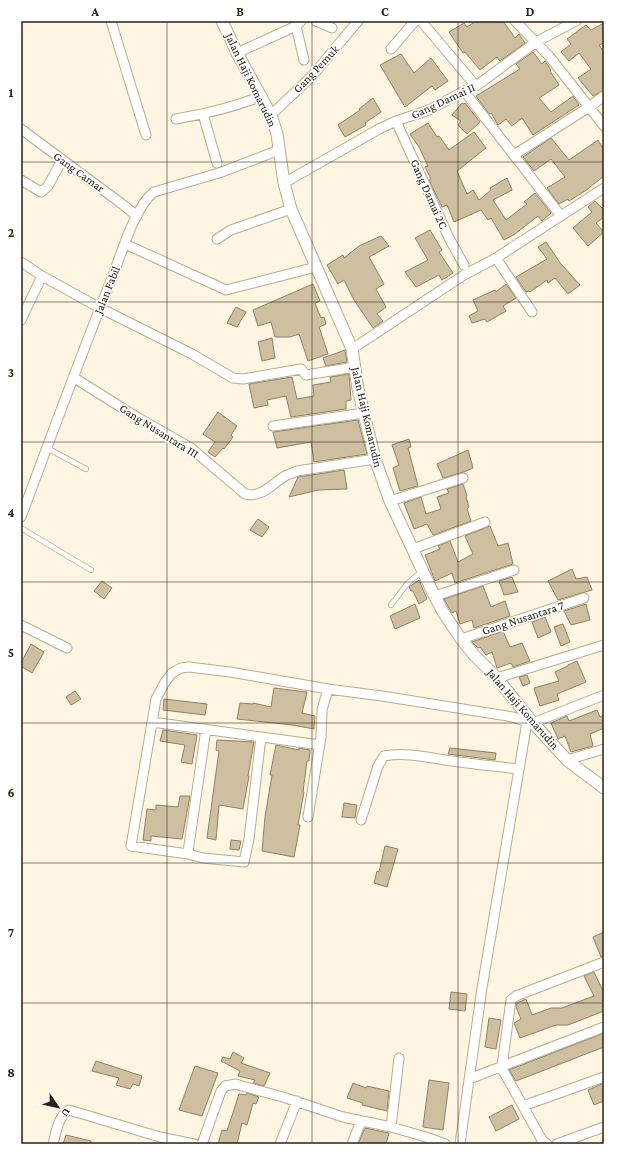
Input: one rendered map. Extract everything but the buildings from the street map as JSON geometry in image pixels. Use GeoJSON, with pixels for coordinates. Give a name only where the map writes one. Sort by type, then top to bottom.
{"type":"FeatureCollection","features":[{"type":"Feature","properties":{"kind":"street"},"geometry":{"type":"LineString","coordinates":[[111,21],[146,135]]}},
{"type":"Feature","properties":{"kind":"street","name":"Jalan Haji Komarudin"},"geometry":{"type":"LineString","coordinates":[[222,21],[237,53],[262,96],[271,115],[277,134],[284,183],[291,209],[352,349],[358,389],[375,460],[390,501],[414,549],[434,596],[461,639],[474,655],[497,678],[530,723],[567,760],[604,788]]}},
{"type":"Feature","properties":{"kind":"street"},"geometry":{"type":"LineString","coordinates":[[316,21],[332,28]]}},
{"type":"Feature","properties":{"kind":"street","name":"Gang Pemuk"},"geometry":{"type":"LineString","coordinates":[[271,115],[312,76],[358,21]]}},
{"type":"Feature","properties":{"kind":"street"},"geometry":{"type":"LineString","coordinates":[[392,49],[415,21]]}},
{"type":"Feature","properties":{"kind":"street"},"geometry":{"type":"LineString","coordinates":[[421,21],[476,86]]}},
{"type":"Feature","properties":{"kind":"street"},"geometry":{"type":"LineString","coordinates":[[515,21],[536,42],[604,126]]}},
{"type":"Feature","properties":{"kind":"street","name":"Gang Damai II"},"geometry":{"type":"LineString","coordinates":[[284,183],[379,129],[396,121],[429,110],[476,86],[536,42],[576,21]]}},
{"type":"Feature","properties":{"kind":"street"},"geometry":{"type":"LineString","coordinates":[[237,53],[298,24],[304,60]]}},
{"type":"Feature","properties":{"kind":"street"},"geometry":{"type":"LineString","coordinates":[[464,91],[561,216]]}},
{"type":"Feature","properties":{"kind":"street"},"geometry":{"type":"LineString","coordinates":[[176,119],[204,114],[262,96]]}},
{"type":"Feature","properties":{"kind":"street"},"geometry":{"type":"LineString","coordinates":[[514,155],[604,96]]}},
{"type":"Feature","properties":{"kind":"street"},"geometry":{"type":"LineString","coordinates":[[204,114],[217,163]]}},
{"type":"Feature","properties":{"kind":"street","name":"Gang Damai 2C"},"geometry":{"type":"LineString","coordinates":[[396,121],[448,238],[464,264]]}},
{"type":"Feature","properties":{"kind":"street","name":"Gang Camar"},"geometry":{"type":"LineString","coordinates":[[21,129],[136,216]]}},
{"type":"Feature","properties":{"kind":"street","name":"Jalan Fabil"},"geometry":{"type":"LineString","coordinates":[[21,517],[73,377],[136,216],[148,196],[154,192],[220,173],[279,150]]}},
{"type":"Feature","properties":{"kind":"street"},"geometry":{"type":"LineString","coordinates":[[21,180],[41,192],[48,186],[62,160]]}},
{"type":"Feature","properties":{"kind":"street"},"geometry":{"type":"LineString","coordinates":[[352,349],[464,275],[496,258],[604,188]]}},
{"type":"Feature","properties":{"kind":"street"},"geometry":{"type":"LineString","coordinates":[[217,239],[230,230],[291,209]]}},
{"type":"Feature","properties":{"kind":"street"},"geometry":{"type":"LineString","coordinates":[[125,244],[226,290],[316,267]]}},
{"type":"Feature","properties":{"kind":"street"},"geometry":{"type":"LineString","coordinates":[[496,258],[532,312]]}},
{"type":"Feature","properties":{"kind":"street"},"geometry":{"type":"LineString","coordinates":[[21,262],[42,276],[100,308],[192,354],[233,378],[243,379],[301,369],[306,375],[355,367]]}},
{"type":"Feature","properties":{"kind":"street"},"geometry":{"type":"LineString","coordinates":[[21,320],[42,276]]}},
{"type":"Feature","properties":{"kind":"street","name":"Gang Nusantara III"},"geometry":{"type":"LineString","coordinates":[[73,377],[135,416],[191,448],[245,494],[252,496],[265,491],[285,476],[297,471],[375,460]]}},
{"type":"Feature","properties":{"kind":"street"},"geometry":{"type":"LineString","coordinates":[[273,426],[364,412]]}},
{"type":"Feature","properties":{"kind":"street"},"geometry":{"type":"LineString","coordinates":[[390,501],[463,478]]}},
{"type":"Feature","properties":{"kind":"street"},"geometry":{"type":"LineString","coordinates":[[414,549],[485,522]]}},
{"type":"Feature","properties":{"kind":"street"},"geometry":{"type":"LineString","coordinates":[[434,596],[514,570]]}},
{"type":"Feature","properties":{"kind":"street","name":"Gang Nusantara 7"},"geometry":{"type":"LineString","coordinates":[[461,639],[584,598]]}},
{"type":"Feature","properties":{"kind":"street"},"geometry":{"type":"LineString","coordinates":[[21,625],[67,648]]}},
{"type":"Feature","properties":{"kind":"street"},"geometry":{"type":"LineString","coordinates":[[497,678],[604,645]]}},
{"type":"Feature","properties":{"kind":"street"},"geometry":{"type":"LineString","coordinates":[[261,737],[249,839],[244,862],[203,858],[188,854],[131,846],[156,700],[165,682],[172,673],[181,668],[189,667],[230,672],[328,689],[513,717],[530,723],[604,695]]}},
{"type":"Feature","properties":{"kind":"street"},"geometry":{"type":"LineString","coordinates":[[308,817],[320,745],[322,710],[328,689]]}},
{"type":"Feature","properties":{"kind":"street"},"geometry":{"type":"LineString","coordinates":[[152,722],[320,745]]}},
{"type":"Feature","properties":{"kind":"street"},"geometry":{"type":"LineString","coordinates":[[460,1144],[482,988],[519,769],[530,723]]}},
{"type":"Feature","properties":{"kind":"street"},"geometry":{"type":"LineString","coordinates":[[188,854],[206,729]]}},
{"type":"Feature","properties":{"kind":"street"},"geometry":{"type":"LineString","coordinates":[[567,760],[604,749]]}},
{"type":"Feature","properties":{"kind":"street"},"geometry":{"type":"LineString","coordinates":[[361,820],[378,766],[384,756],[423,756],[519,769]]}},
{"type":"Feature","properties":{"kind":"street"},"geometry":{"type":"LineString","coordinates":[[547,1144],[542,1140],[502,1066],[511,1000],[516,996],[604,962]]}},
{"type":"Feature","properties":{"kind":"street"},"geometry":{"type":"LineString","coordinates":[[470,1078],[604,1027]]}},
{"type":"Feature","properties":{"kind":"street"},"geometry":{"type":"LineString","coordinates":[[392,1127],[399,1058]]}},
{"type":"Feature","properties":{"kind":"street"},"geometry":{"type":"LineString","coordinates":[[523,1106],[604,1077]]}},
{"type":"Feature","properties":{"kind":"street"},"geometry":{"type":"LineString","coordinates":[[202,1144],[221,1091],[225,1086],[236,1084],[361,1121],[392,1127],[425,1140],[445,1144]]}},
{"type":"Feature","properties":{"kind":"street"},"geometry":{"type":"LineString","coordinates":[[280,1144],[297,1101]]}},
{"type":"Feature","properties":{"kind":"street"},"geometry":{"type":"LineString","coordinates":[[53,1144],[61,1118],[65,1112],[69,1110],[160,1137],[194,1144]]}},
{"type":"Feature","properties":{"kind":"street"},"geometry":{"type":"LineString","coordinates":[[352,1144],[361,1121]]}},
{"type":"Feature","properties":{"kind":"street"},"geometry":{"type":"LineString","coordinates":[[557,1144],[604,1127]]}},
{"type":"Feature","properties":{"kind":"lane"},"geometry":{"type":"LineString","coordinates":[[47,448],[86,469]]}},
{"type":"Feature","properties":{"kind":"lane"},"geometry":{"type":"LineString","coordinates":[[21,528],[91,570]]}},
{"type":"Feature","properties":{"kind":"lane"},"geometry":{"type":"LineString","coordinates":[[391,605],[407,584],[423,570]]}}]}
